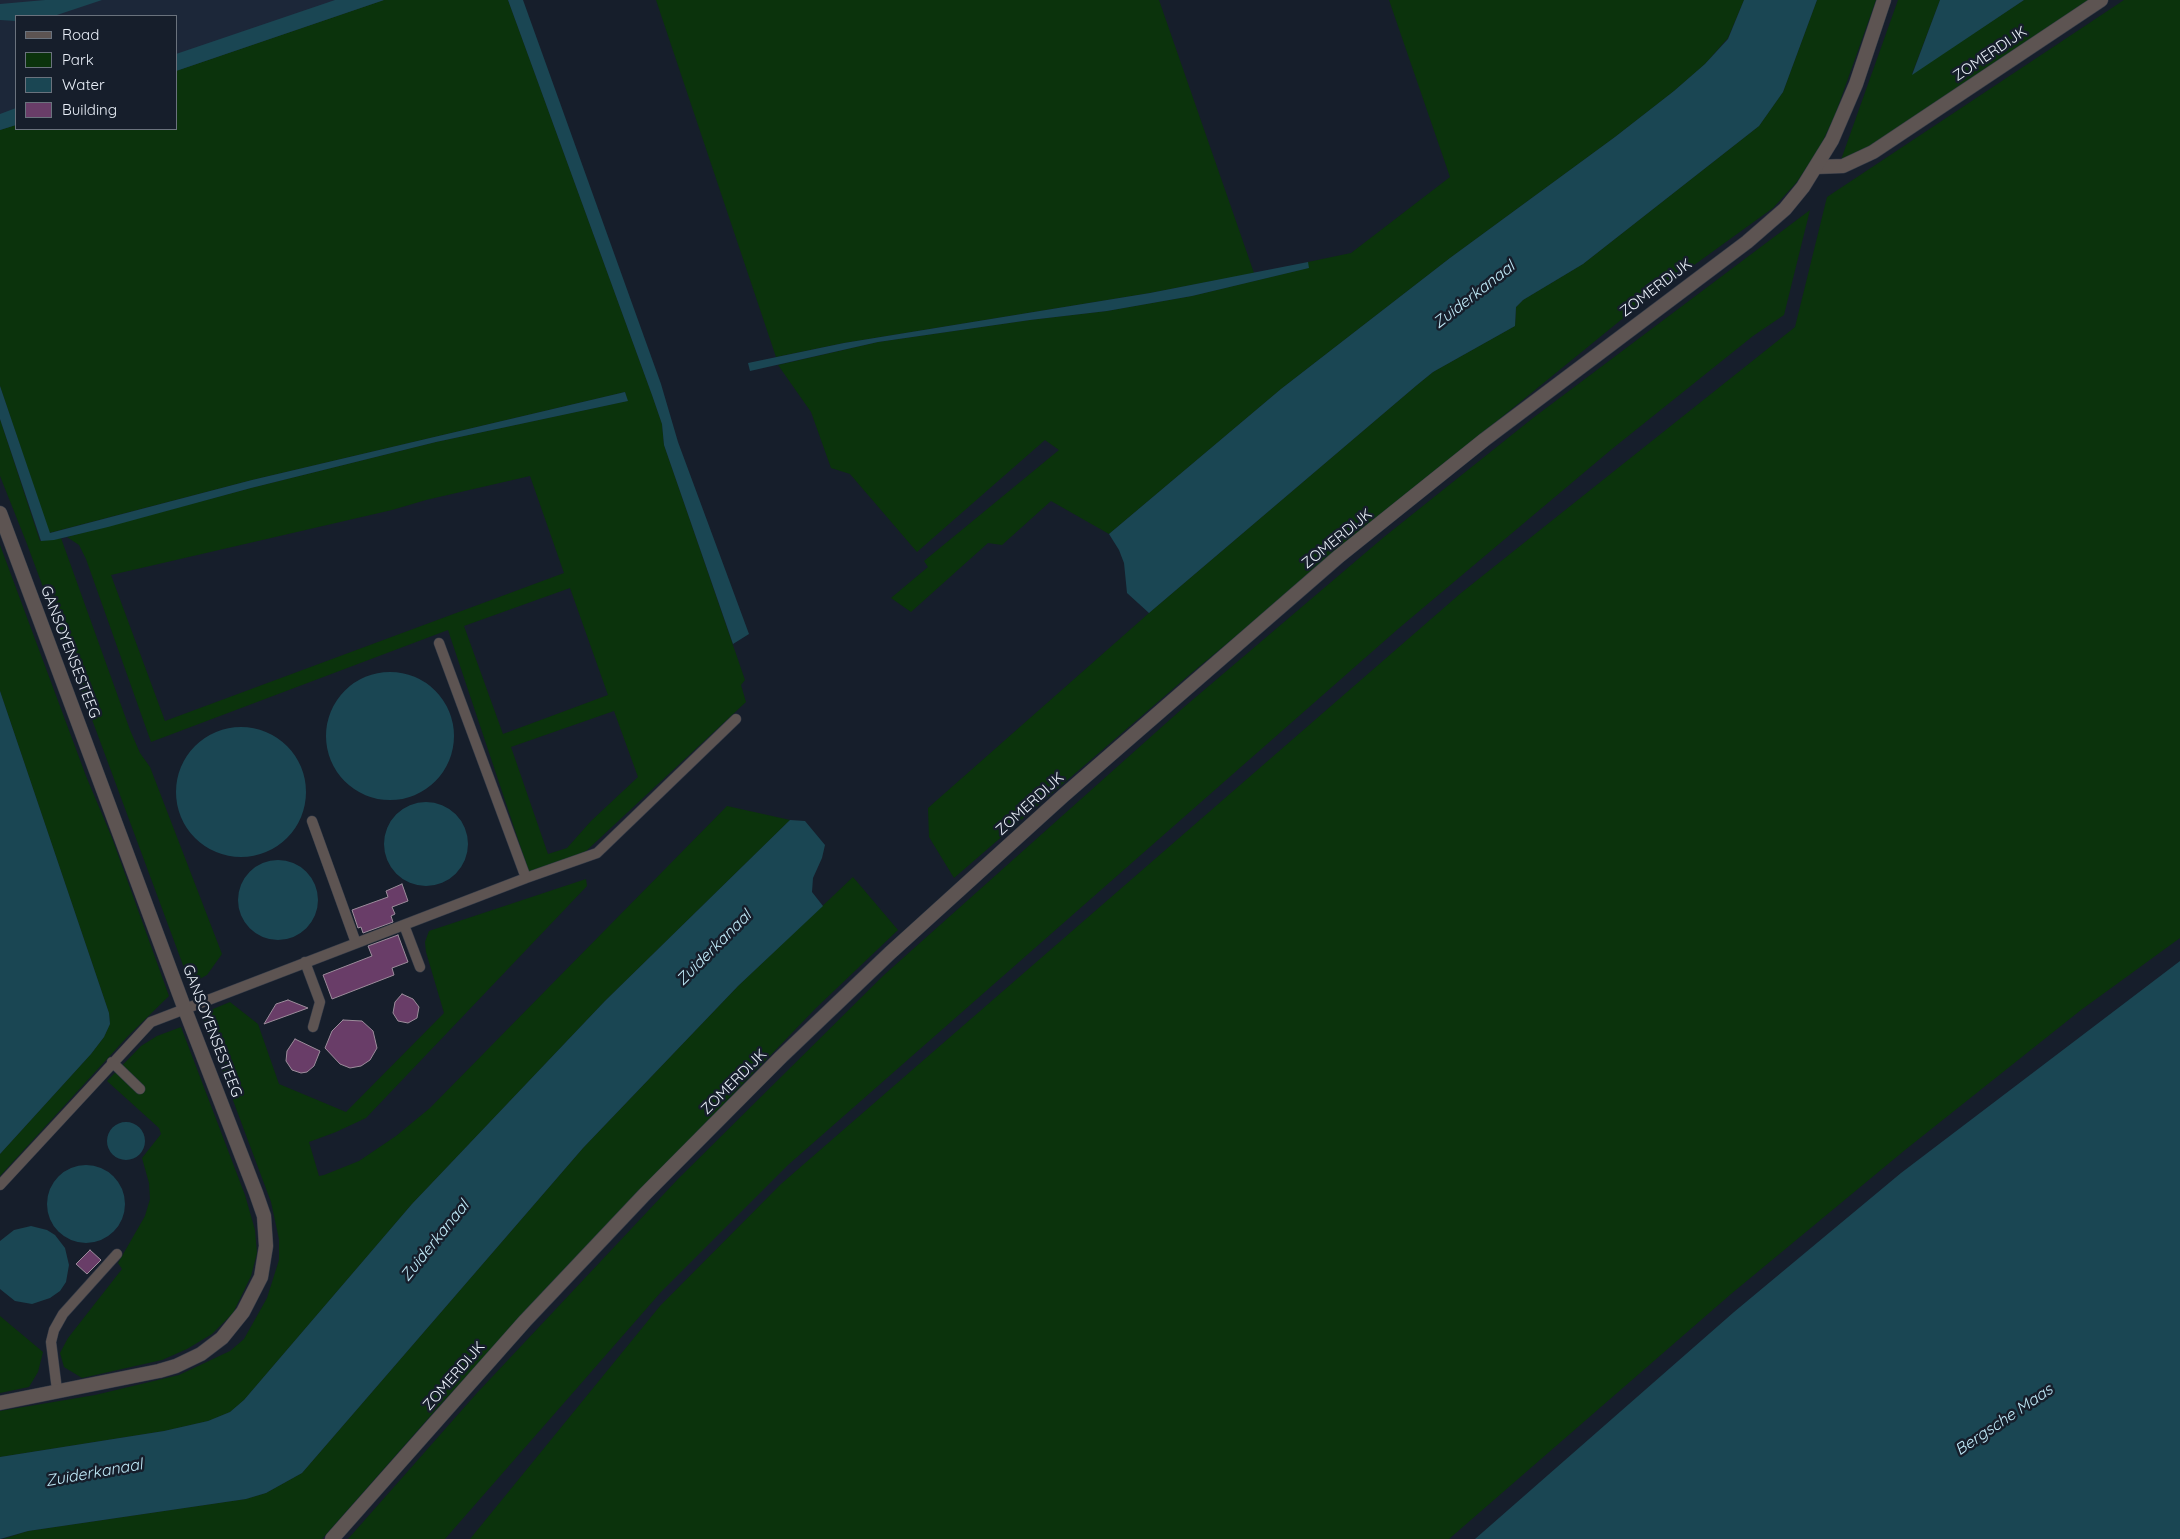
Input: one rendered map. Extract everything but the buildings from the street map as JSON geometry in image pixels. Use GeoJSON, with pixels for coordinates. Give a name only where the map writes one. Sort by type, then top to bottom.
{"type":"FeatureCollection","features":[{"type":"Feature","properties":{"kind":"street","name":"ZOMERDIJK"},"geometry":{"type":"LineString","coordinates":[[332,1539],[525,1321],[651,1188],[780,1057],[858,982],[1063,796],[1272,614],[1484,440],[1747,242],[1785,209],[1816,167],[1832,140],[1856,84],[1884,0]]}},
{"type":"Feature","properties":{"kind":"street","name":"ZOMERDIJK"},"geometry":{"type":"LineString","coordinates":[[1816,167],[1842,166],[1873,152],[2101,0]]}},
{"type":"Feature","properties":{"kind":"street","name":"GANSOYENSESTEEG"},"geometry":{"type":"LineString","coordinates":[[0,513],[264,1216],[266,1246],[262,1277],[248,1303],[222,1338],[201,1354],[176,1366],[159,1371],[0,1403]]}},
{"type":"Feature","properties":{"kind":"lane"},"geometry":{"type":"LineString","coordinates":[[439,643],[526,878]]}},
{"type":"Feature","properties":{"kind":"lane"},"geometry":{"type":"LineString","coordinates":[[0,1185],[151,1022],[184,1007],[597,853],[736,719]]}},
{"type":"Feature","properties":{"kind":"lane"},"geometry":{"type":"LineString","coordinates":[[312,821],[356,943]]}},
{"type":"Feature","properties":{"kind":"lane"},"geometry":{"type":"LineString","coordinates":[[404,925],[420,967]]}},
{"type":"Feature","properties":{"kind":"lane"},"geometry":{"type":"LineString","coordinates":[[305,962],[320,1002],[313,1027]]}},
{"type":"Feature","properties":{"kind":"lane"},"geometry":{"type":"LineString","coordinates":[[112,1062],[140,1089]]}},
{"type":"Feature","properties":{"kind":"lane"},"geometry":{"type":"LineString","coordinates":[[58,1390],[51,1342],[54,1330],[63,1314],[117,1254]]}},
{"type":"Feature","properties":{"kind":"shaded area"},"geometry":{"type":"Polygon","coordinates":[[[0,0],[436,0],[178,91],[178,15],[15,15],[15,130],[0,154],[0,0]]]}},
{"type":"Feature","properties":{"kind":"green space"},"geometry":{"type":"Polygon","coordinates":[[[384,0],[508,0],[662,424],[664,445],[745,680],[741,685],[746,702],[569,867],[531,878],[448,630],[151,742],[86,559],[79,545],[67,537],[251,488],[436,442],[627,401],[625,392],[252,480],[49,533],[0,386],[0,130],[15,125],[15,130],[178,130],[178,70],[384,0]],[[530,476],[111,575],[165,721],[564,573],[530,476]],[[570,588],[464,626],[503,734],[608,695],[570,588]],[[614,711],[511,747],[548,854],[567,848],[591,821],[638,777],[614,711]]]}},
{"type":"Feature","properties":{"kind":"green space"},"geometry":{"type":"Polygon","coordinates":[[[656,0],[1159,0],[1254,273],[1150,293],[844,343],[776,357],[656,0]]]}},
{"type":"Feature","properties":{"kind":"green space"},"geometry":{"type":"Polygon","coordinates":[[[1389,0],[1744,0],[1728,38],[1705,64],[1674,91],[1615,137],[1450,258],[1281,389],[1109,534],[1051,501],[1002,545],[988,543],[911,612],[891,598],[928,567],[924,561],[1059,450],[1045,440],[917,552],[850,474],[831,468],[811,412],[778,365],[878,342],[1107,311],[1192,296],[1308,268],[1308,262],[1351,253],[1450,177],[1389,0]]]}},
{"type":"Feature","properties":{"kind":"green space"},"geometry":{"type":"Polygon","coordinates":[[[1817,0],[1876,0],[1835,115],[1818,151],[1796,183],[1773,208],[1643,302],[1384,513],[1189,675],[954,878],[929,837],[928,808],[1149,613],[1417,385],[1433,372],[1515,326],[1516,307],[1523,300],[1583,264],[1759,126],[1783,92],[1817,0]]]}},
{"type":"Feature","properties":{"kind":"green space"},"geometry":{"type":"Polygon","coordinates":[[[1898,0],[1940,0],[1912,74],[2024,0],[2097,0],[1837,171],[1898,0]]]}},
{"type":"Feature","properties":{"kind":"green space"},"geometry":{"type":"Polygon","coordinates":[[[2124,0],[2180,0],[2180,938],[2081,1010],[1905,1150],[1731,1294],[1449,1539],[470,1539],[660,1306],[781,1184],[1461,593],[1795,327],[1827,197],[2124,0]]]}},
{"type":"Feature","properties":{"kind":"green space"},"geometry":{"type":"Polygon","coordinates":[[[1810,210],[1784,315],[1753,336],[1612,449],[1398,629],[788,1165],[661,1292],[445,1539],[348,1539],[477,1393],[678,1179],[884,975],[1183,708],[1384,537],[1533,418],[1810,210]]]}},
{"type":"Feature","properties":{"kind":"green space"},"geometry":{"type":"Polygon","coordinates":[[[0,419],[40,541],[61,538],[130,730],[140,753],[150,767],[222,954],[207,975],[190,984],[0,476],[0,419]]]}},
{"type":"Feature","properties":{"kind":"green space"},"geometry":{"type":"Polygon","coordinates":[[[0,545],[86,776],[112,838],[169,996],[128,1036],[0,1176],[0,1154],[91,1054],[104,1037],[110,1024],[109,1013],[0,691],[0,545]]]}},
{"type":"Feature","properties":{"kind":"green space"},"geometry":{"type":"Polygon","coordinates":[[[727,806],[790,820],[605,1001],[412,1204],[244,1400],[230,1412],[208,1421],[164,1431],[0,1457],[0,1411],[95,1395],[179,1375],[230,1351],[244,1339],[267,1298],[279,1260],[279,1239],[271,1202],[203,1020],[213,1009],[230,1002],[258,1024],[279,1084],[346,1112],[444,1013],[426,952],[425,942],[429,931],[586,879],[587,886],[366,1118],[309,1142],[319,1176],[324,1175],[359,1161],[396,1136],[430,1108],[727,806]]]}},
{"type":"Feature","properties":{"kind":"green space"},"geometry":{"type":"Polygon","coordinates":[[[853,877],[898,930],[816,1008],[637,1194],[440,1405],[322,1539],[3,1539],[28,1531],[246,1499],[266,1493],[302,1473],[583,1148],[738,986],[853,877]]]}},
{"type":"Feature","properties":{"kind":"green space"},"geometry":{"type":"Polygon","coordinates":[[[181,1027],[245,1195],[255,1230],[257,1253],[251,1276],[233,1313],[212,1334],[187,1349],[162,1360],[82,1378],[64,1367],[60,1353],[68,1338],[122,1269],[118,1263],[145,1216],[150,1199],[149,1183],[142,1158],[161,1134],[159,1128],[107,1081],[141,1046],[157,1036],[181,1027]]]}},
{"type":"Feature","properties":{"kind":"green space"},"geometry":{"type":"Polygon","coordinates":[[[0,1316],[43,1352],[38,1372],[29,1387],[0,1393],[0,1316]]]}},
{"type":"Feature","properties":{"kind":"water"},"geometry":{"type":"Polygon","coordinates":[[[45,0],[102,0],[57,15],[15,15],[15,21],[0,20],[0,4],[45,0]]]}},
{"type":"Feature","properties":{"kind":"water"},"geometry":{"type":"Polygon","coordinates":[[[335,0],[384,0],[178,70],[178,53],[335,0]]]}},
{"type":"Feature","properties":{"kind":"water"},"geometry":{"type":"Polygon","coordinates":[[[508,0],[523,0],[661,384],[678,442],[749,634],[733,644],[664,445],[662,424],[652,395],[508,0]]]}},
{"type":"Feature","properties":{"kind":"water","name":"Zuiderkanaal"},"geometry":{"type":"Polygon","coordinates":[[[1744,0],[1817,0],[1783,92],[1759,126],[1583,264],[1523,300],[1516,307],[1515,326],[1433,372],[1149,613],[1127,593],[1124,563],[1119,550],[1109,534],[1281,389],[1450,258],[1615,137],[1674,91],[1705,64],[1728,39],[1744,0]]]}},
{"type":"Feature","properties":{"kind":"water"},"geometry":{"type":"Polygon","coordinates":[[[1940,0],[2024,0],[1912,75],[1940,0]]]}},
{"type":"Feature","properties":{"kind":"water"},"geometry":{"type":"Polygon","coordinates":[[[15,108],[15,125],[0,130],[0,114],[15,108]]]}},
{"type":"Feature","properties":{"kind":"water"},"geometry":{"type":"Polygon","coordinates":[[[1308,262],[1309,268],[1192,296],[1107,311],[878,342],[750,371],[748,363],[844,343],[1150,293],[1308,262]]]}},
{"type":"Feature","properties":{"kind":"water"},"geometry":{"type":"Polygon","coordinates":[[[0,386],[50,533],[252,480],[625,392],[628,401],[436,442],[251,488],[108,527],[54,540],[41,541],[0,419],[0,386]]]}},
{"type":"Feature","properties":{"kind":"water"},"geometry":{"type":"Polygon","coordinates":[[[390,672],[403,673],[415,677],[435,691],[449,711],[453,723],[453,749],[449,761],[435,781],[415,795],[403,799],[390,800],[377,799],[365,795],[345,781],[331,761],[327,749],[326,736],[327,723],[331,711],[345,691],[365,677],[377,673],[390,672]]]}},
{"type":"Feature","properties":{"kind":"water"},"geometry":{"type":"Polygon","coordinates":[[[0,691],[109,1013],[110,1024],[104,1037],[91,1054],[0,1154],[0,691]]]}},
{"type":"Feature","properties":{"kind":"water"},"geometry":{"type":"Polygon","coordinates":[[[241,727],[254,728],[266,732],[287,746],[301,767],[305,779],[305,805],[301,817],[287,838],[266,852],[254,856],[241,857],[228,856],[216,852],[195,838],[181,817],[177,805],[176,792],[177,779],[181,767],[195,746],[216,732],[228,728],[241,727]]]}},
{"type":"Feature","properties":{"kind":"water"},"geometry":{"type":"Polygon","coordinates":[[[426,802],[449,809],[461,821],[468,844],[461,867],[449,879],[426,886],[403,879],[391,867],[384,844],[391,821],[403,809],[426,802]]]}},
{"type":"Feature","properties":{"kind":"water","name":"Zuiderkanaal"},"geometry":{"type":"Polygon","coordinates":[[[790,820],[805,821],[825,845],[822,858],[813,878],[812,892],[823,906],[738,986],[583,1148],[302,1473],[266,1493],[246,1499],[28,1531],[0,1539],[0,1457],[164,1431],[208,1421],[230,1412],[244,1400],[412,1204],[605,1001],[790,820]]]}},
{"type":"Feature","properties":{"kind":"water"},"geometry":{"type":"Polygon","coordinates":[[[278,860],[293,863],[306,872],[315,885],[318,900],[315,915],[306,928],[293,937],[278,940],[263,937],[250,928],[241,915],[238,900],[241,885],[250,872],[263,863],[278,860]]]}},
{"type":"Feature","properties":{"kind":"water","name":"Bergsche Maas"},"geometry":{"type":"Polygon","coordinates":[[[2180,961],[2180,1539],[1475,1539],[1734,1312],[1901,1173],[2180,961]]]}},
{"type":"Feature","properties":{"kind":"water"},"geometry":{"type":"Polygon","coordinates":[[[126,1122],[133,1123],[139,1128],[144,1134],[144,1148],[139,1154],[133,1159],[126,1160],[119,1159],[113,1154],[108,1148],[107,1141],[108,1134],[113,1128],[119,1123],[126,1122]]]}},
{"type":"Feature","properties":{"kind":"water"},"geometry":{"type":"Polygon","coordinates":[[[86,1165],[101,1168],[113,1177],[122,1189],[125,1204],[122,1219],[113,1231],[101,1240],[86,1243],[71,1240],[59,1231],[50,1219],[47,1204],[50,1189],[59,1177],[71,1168],[86,1165]]]}},
{"type":"Feature","properties":{"kind":"water"},"geometry":{"type":"Polygon","coordinates":[[[31,1226],[47,1230],[55,1235],[65,1248],[69,1265],[66,1282],[60,1291],[50,1298],[32,1304],[15,1301],[0,1289],[0,1241],[14,1230],[31,1226]]]}}]}
